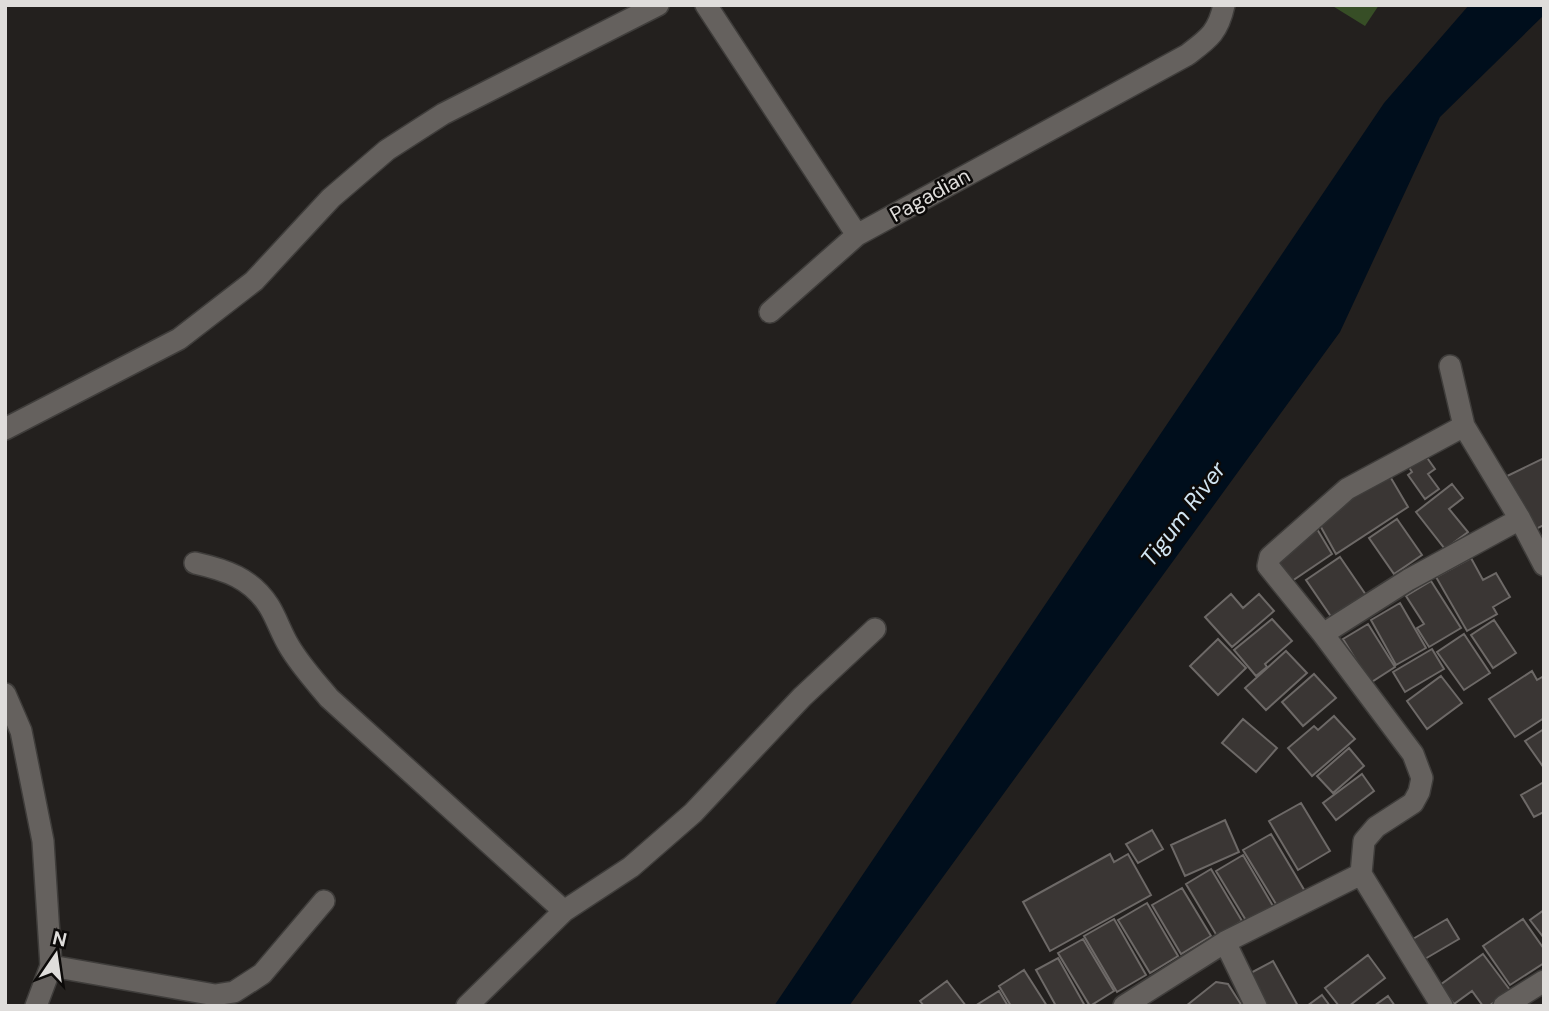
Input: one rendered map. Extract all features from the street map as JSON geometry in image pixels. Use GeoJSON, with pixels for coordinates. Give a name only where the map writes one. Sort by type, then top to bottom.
{"type":"FeatureCollection","features":[{"type":"Feature","properties":{"kind":"street"},"geometry":{"type":"LineString","coordinates":[[5,429],[179,339],[254,281],[331,198],[387,150],[443,114],[659,5]]}},
{"type":"Feature","properties":{"kind":"street"},"geometry":{"type":"LineString","coordinates":[[706,5],[857,234]]}},
{"type":"Feature","properties":{"kind":"street","name":"Pagadian"},"geometry":{"type":"LineString","coordinates":[[770,312],[857,234],[1186,55],[1210,38],[1220,22],[1224,5]]}},
{"type":"Feature","properties":{"kind":"street"},"geometry":{"type":"LineString","coordinates":[[1450,366],[1464,426],[1520,519],[1544,565]]}},
{"type":"Feature","properties":{"kind":"street"},"geometry":{"type":"LineString","coordinates":[[1443,1006],[1360,874],[1364,841],[1376,827],[1413,803],[1419,792],[1422,778],[1413,754],[1268,566],[1270,557],[1347,489],[1464,426]]}},
{"type":"Feature","properties":{"kind":"street"},"geometry":{"type":"LineString","coordinates":[[1323,635],[1408,580],[1520,519]]}},
{"type":"Feature","properties":{"kind":"street"},"geometry":{"type":"LineString","coordinates":[[195,563],[220,568],[240,576],[257,591],[269,606],[303,669],[329,698],[564,911]]}},
{"type":"Feature","properties":{"kind":"street"},"geometry":{"type":"LineString","coordinates":[[467,1006],[564,911],[631,867],[693,813],[802,697],[875,629]]}},
{"type":"Feature","properties":{"kind":"street"},"geometry":{"type":"LineString","coordinates":[[5,694],[43,841],[51,966],[36,1006]]}},
{"type":"Feature","properties":{"kind":"street"},"geometry":{"type":"LineString","coordinates":[[1124,1006],[1225,942],[1360,874]]}},
{"type":"Feature","properties":{"kind":"street"},"geometry":{"type":"LineString","coordinates":[[51,966],[215,995],[234,992],[262,974],[324,901]]}},
{"type":"Feature","properties":{"kind":"street"},"geometry":{"type":"LineString","coordinates":[[1225,942],[1256,1006]]}},
{"type":"Feature","properties":{"kind":"street"},"geometry":{"type":"LineString","coordinates":[[1504,1006],[1544,981]]}},
{"type":"Feature","properties":{"kind":"green space"},"geometry":{"type":"Polygon","coordinates":[[[1331,5],[1379,5],[1365,26],[1331,5]]]}},
{"type":"Feature","properties":{"kind":"water","name":"Tigum River"},"geometry":{"type":"Polygon","coordinates":[[[1469,5],[1544,5],[1544,15],[1440,117],[1340,332],[849,1006],[774,1006],[1384,103],[1469,5]]]}},
{"type":"Feature","properties":{"kind":"building"},"geometry":{"type":"Polygon","coordinates":[[[1423,452],[1435,469],[1428,474],[1439,489],[1425,499],[1408,475],[1412,472],[1407,464],[1423,452]]]}},
{"type":"Feature","properties":{"kind":"building"},"geometry":{"type":"Polygon","coordinates":[[[1544,458],[1544,525],[1532,531],[1503,478],[1544,458]]]}},
{"type":"Feature","properties":{"kind":"building"},"geometry":{"type":"Polygon","coordinates":[[[1388,473],[1408,507],[1336,554],[1317,520],[1388,473]]]}},
{"type":"Feature","properties":{"kind":"building"},"geometry":{"type":"Polygon","coordinates":[[[1452,484],[1463,498],[1449,509],[1468,532],[1445,549],[1416,512],[1452,484]]]}},
{"type":"Feature","properties":{"kind":"building"},"geometry":{"type":"Polygon","coordinates":[[[1397,519],[1422,555],[1394,574],[1369,538],[1397,519]]]}},
{"type":"Feature","properties":{"kind":"building"},"geometry":{"type":"Polygon","coordinates":[[[1317,529],[1332,554],[1289,583],[1274,557],[1317,529]]]}},
{"type":"Feature","properties":{"kind":"building"},"geometry":{"type":"Polygon","coordinates":[[[1340,557],[1366,595],[1332,618],[1306,580],[1340,557]]]}},
{"type":"Feature","properties":{"kind":"building"},"geometry":{"type":"Polygon","coordinates":[[[1471,558],[1483,580],[1496,573],[1510,597],[1493,607],[1497,614],[1467,631],[1436,577],[1471,558]]]}},
{"type":"Feature","properties":{"kind":"building"},"geometry":{"type":"Polygon","coordinates":[[[1431,581],[1461,628],[1429,647],[1417,628],[1424,624],[1406,596],[1431,581]]]}},
{"type":"Feature","properties":{"kind":"building"},"geometry":{"type":"Polygon","coordinates":[[[1231,594],[1243,608],[1259,594],[1274,611],[1232,647],[1205,617],[1231,594]]]}},
{"type":"Feature","properties":{"kind":"building"},"geometry":{"type":"Polygon","coordinates":[[[1400,603],[1426,648],[1396,665],[1371,620],[1400,603]]]}},
{"type":"Feature","properties":{"kind":"building"},"geometry":{"type":"Polygon","coordinates":[[[1272,619],[1292,641],[1265,664],[1267,667],[1256,676],[1234,650],[1272,619]]]}},
{"type":"Feature","properties":{"kind":"building"},"geometry":{"type":"Polygon","coordinates":[[[1494,620],[1516,653],[1493,668],[1471,635],[1494,620]]]}},
{"type":"Feature","properties":{"kind":"building"},"geometry":{"type":"Polygon","coordinates":[[[1368,624],[1395,667],[1370,683],[1343,639],[1368,624]]]}},
{"type":"Feature","properties":{"kind":"building"},"geometry":{"type":"Polygon","coordinates":[[[1464,634],[1490,673],[1464,690],[1437,652],[1464,634]]]}},
{"type":"Feature","properties":{"kind":"building"},"geometry":{"type":"Polygon","coordinates":[[[1218,639],[1246,668],[1218,695],[1190,666],[1218,639]]]}},
{"type":"Feature","properties":{"kind":"building"},"geometry":{"type":"Polygon","coordinates":[[[1432,649],[1444,669],[1405,692],[1393,672],[1432,649]]]}},
{"type":"Feature","properties":{"kind":"building"},"geometry":{"type":"Polygon","coordinates":[[[1286,651],[1307,673],[1266,710],[1245,688],[1286,651]]]}},
{"type":"Feature","properties":{"kind":"building"},"geometry":{"type":"Polygon","coordinates":[[[1532,671],[1537,680],[1544,676],[1544,718],[1515,737],[1489,699],[1532,671]]]}},
{"type":"Feature","properties":{"kind":"building"},"geometry":{"type":"Polygon","coordinates":[[[1314,674],[1336,698],[1303,726],[1282,702],[1314,674]]]}},
{"type":"Feature","properties":{"kind":"building"},"geometry":{"type":"Polygon","coordinates":[[[1441,676],[1462,703],[1427,729],[1407,701],[1441,676]]]}},
{"type":"Feature","properties":{"kind":"building"},"geometry":{"type":"Polygon","coordinates":[[[1334,716],[1355,739],[1312,776],[1288,748],[1314,726],[1318,730],[1334,716]]]}},
{"type":"Feature","properties":{"kind":"building"},"geometry":{"type":"Polygon","coordinates":[[[1243,719],[1277,748],[1256,772],[1222,743],[1243,719]]]}},
{"type":"Feature","properties":{"kind":"building"},"geometry":{"type":"Polygon","coordinates":[[[1544,729],[1544,768],[1525,741],[1544,729]]]}},
{"type":"Feature","properties":{"kind":"building"},"geometry":{"type":"Polygon","coordinates":[[[1349,748],[1364,766],[1333,793],[1317,776],[1349,748]]]}},
{"type":"Feature","properties":{"kind":"building"},"geometry":{"type":"Polygon","coordinates":[[[1362,774],[1374,791],[1336,820],[1323,803],[1362,774]]]}},
{"type":"Feature","properties":{"kind":"building"},"geometry":{"type":"Polygon","coordinates":[[[1544,782],[1544,812],[1534,817],[1521,795],[1544,782]]]}},
{"type":"Feature","properties":{"kind":"building"},"geometry":{"type":"Polygon","coordinates":[[[1301,803],[1330,851],[1298,870],[1269,821],[1301,803]]]}},
{"type":"Feature","properties":{"kind":"building"},"geometry":{"type":"Polygon","coordinates":[[[1225,820],[1239,852],[1185,876],[1171,845],[1225,820]]]}},
{"type":"Feature","properties":{"kind":"building"},"geometry":{"type":"Polygon","coordinates":[[[1152,830],[1163,849],[1138,863],[1126,844],[1152,830]]]}},
{"type":"Feature","properties":{"kind":"building"},"geometry":{"type":"Polygon","coordinates":[[[1271,834],[1306,893],[1279,909],[1243,850],[1271,834]]]}},
{"type":"Feature","properties":{"kind":"building"},"geometry":{"type":"Polygon","coordinates":[[[1110,854],[1114,862],[1128,854],[1151,895],[1050,951],[1023,902],[1110,854]]]}},
{"type":"Feature","properties":{"kind":"building"},"geometry":{"type":"Polygon","coordinates":[[[1243,855],[1273,906],[1247,922],[1216,871],[1243,855]]]}},
{"type":"Feature","properties":{"kind":"building"},"geometry":{"type":"Polygon","coordinates":[[[1211,869],[1242,921],[1217,936],[1186,884],[1211,869]]]}},
{"type":"Feature","properties":{"kind":"building"},"geometry":{"type":"Polygon","coordinates":[[[1182,888],[1211,936],[1181,954],[1152,905],[1182,888]]]}},
{"type":"Feature","properties":{"kind":"building"},"geometry":{"type":"Polygon","coordinates":[[[1147,903],[1178,956],[1150,973],[1118,920],[1147,903]]]}},
{"type":"Feature","properties":{"kind":"building"},"geometry":{"type":"Polygon","coordinates":[[[1544,910],[1544,938],[1530,920],[1544,910]]]}},
{"type":"Feature","properties":{"kind":"building"},"geometry":{"type":"Polygon","coordinates":[[[1114,919],[1146,975],[1117,992],[1084,936],[1114,919]]]}},
{"type":"Feature","properties":{"kind":"building"},"geometry":{"type":"Polygon","coordinates":[[[1447,919],[1459,939],[1418,963],[1406,943],[1447,919]]]}},
{"type":"Feature","properties":{"kind":"building"},"geometry":{"type":"Polygon","coordinates":[[[1523,919],[1544,949],[1544,963],[1510,985],[1483,946],[1523,919]]]}},
{"type":"Feature","properties":{"kind":"building"},"geometry":{"type":"Polygon","coordinates":[[[1083,939],[1114,991],[1090,1006],[1058,953],[1083,939]]]}},
{"type":"Feature","properties":{"kind":"building"},"geometry":{"type":"Polygon","coordinates":[[[1483,954],[1510,990],[1489,1006],[1483,1006],[1472,991],[1454,1004],[1440,985],[1483,954]]]}},
{"type":"Feature","properties":{"kind":"building"},"geometry":{"type":"Polygon","coordinates":[[[1368,955],[1385,978],[1349,1006],[1339,1006],[1325,988],[1368,955]]]}},
{"type":"Feature","properties":{"kind":"building"},"geometry":{"type":"Polygon","coordinates":[[[1058,958],[1085,1006],[1056,1006],[1036,970],[1058,958]]]}},
{"type":"Feature","properties":{"kind":"building"},"geometry":{"type":"Polygon","coordinates":[[[1273,961],[1298,1006],[1261,1006],[1245,976],[1273,961]]]}},
{"type":"Feature","properties":{"kind":"building"},"geometry":{"type":"Polygon","coordinates":[[[1024,970],[1047,1006],[1011,1006],[999,986],[1024,970]]]}},
{"type":"Feature","properties":{"kind":"building"},"geometry":{"type":"Polygon","coordinates":[[[947,981],[966,1006],[924,1006],[920,1001],[947,981]]]}},
{"type":"Feature","properties":{"kind":"building"},"geometry":{"type":"Polygon","coordinates":[[[1216,982],[1228,984],[1242,1006],[1186,1006],[1216,982]]]}},
{"type":"Feature","properties":{"kind":"building"},"geometry":{"type":"Polygon","coordinates":[[[999,991],[1008,1006],[975,1006],[999,991]]]}},
{"type":"Feature","properties":{"kind":"building"},"geometry":{"type":"Polygon","coordinates":[[[1322,995],[1330,1006],[1307,1006],[1322,995]]]}},
{"type":"Feature","properties":{"kind":"building"},"geometry":{"type":"Polygon","coordinates":[[[1388,996],[1395,1006],[1374,1006],[1388,996]]]}}]}
